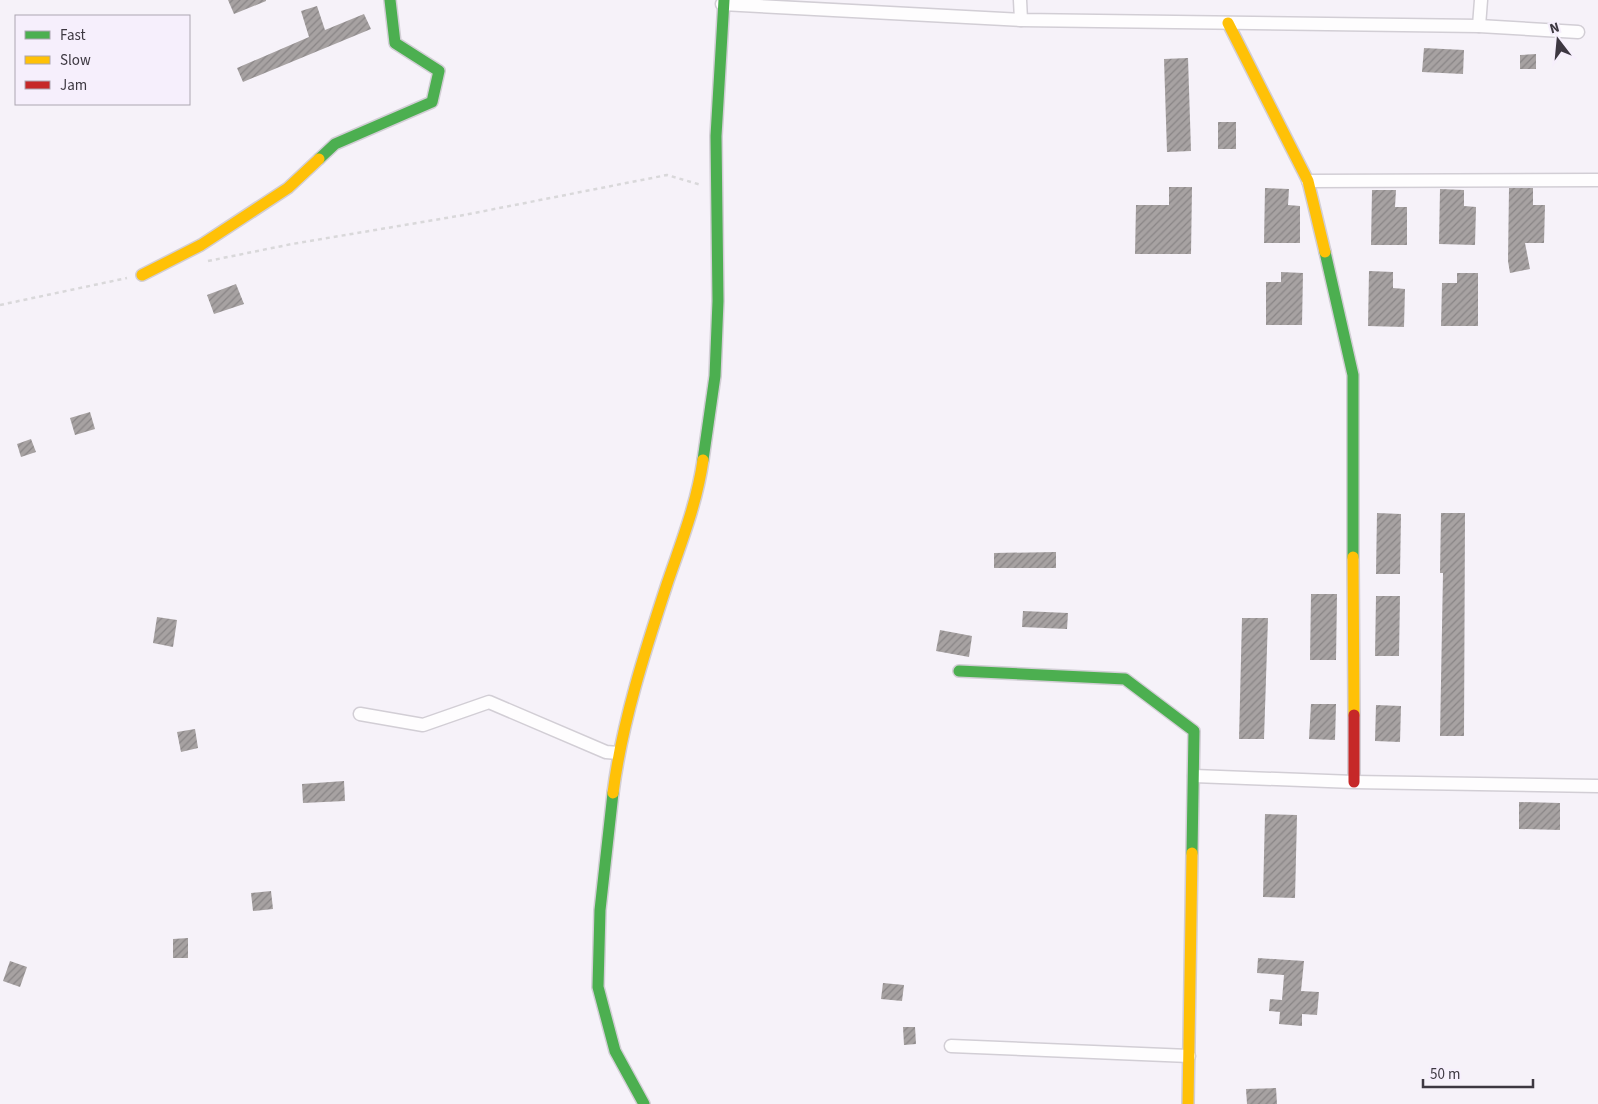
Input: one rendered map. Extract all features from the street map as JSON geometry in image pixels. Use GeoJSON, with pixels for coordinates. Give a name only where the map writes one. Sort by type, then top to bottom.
{"type":"FeatureCollection","features":[{"type":"Feature","properties":{"kind":"street"},"geometry":{"type":"LineString","coordinates":[[142,275],[201,245],[288,188],[336,144],[432,102],[439,71],[395,43],[390,0]]}},
{"type":"Feature","properties":{"kind":"street"},"geometry":{"type":"LineString","coordinates":[[1020,0],[1020,20]]}},
{"type":"Feature","properties":{"kind":"street"},"geometry":{"type":"LineString","coordinates":[[1479,26],[1481,0]]}},
{"type":"Feature","properties":{"kind":"street"},"geometry":{"type":"LineString","coordinates":[[644,1104],[616,1051],[598,987],[600,910],[618,753],[653,626],[699,488],[715,376],[718,301],[716,136],[723,2],[1020,20],[1479,26],[1578,32]]}},
{"type":"Feature","properties":{"kind":"street"},"geometry":{"type":"LineString","coordinates":[[1228,23],[1308,181],[1353,375],[1354,782]]}},
{"type":"Feature","properties":{"kind":"street"},"geometry":{"type":"LineString","coordinates":[[1308,181],[1598,180]]}},
{"type":"Feature","properties":{"kind":"street"},"geometry":{"type":"LineString","coordinates":[[959,671],[1125,679],[1194,731],[1188,1104]]}},
{"type":"Feature","properties":{"kind":"street"},"geometry":{"type":"LineString","coordinates":[[360,714],[423,725],[489,702],[606,752],[618,753]]}},
{"type":"Feature","properties":{"kind":"street"},"geometry":{"type":"LineString","coordinates":[[1194,776],[1354,782],[1598,786]]}},
{"type":"Feature","properties":{"kind":"street"},"geometry":{"type":"LineString","coordinates":[[951,1046],[1189,1056]]}},
{"type":"Feature","properties":{"kind":"path"},"geometry":{"type":"LineString","coordinates":[[208,261],[301,242],[464,215],[667,175],[716,190]]}},
{"type":"Feature","properties":{"kind":"path"},"geometry":{"type":"LineString","coordinates":[[0,305],[142,275]]}},
{"type":"Feature","properties":{"kind":"building"},"geometry":{"type":"Polygon","coordinates":[[[228,0],[266,0],[266,1],[234,14],[228,0]]]}},
{"type":"Feature","properties":{"kind":"building"},"geometry":{"type":"Polygon","coordinates":[[[317,6],[325,30],[364,14],[371,29],[243,82],[237,68],[309,37],[301,11],[317,6]]]}},
{"type":"Feature","properties":{"kind":"building"},"geometry":{"type":"Polygon","coordinates":[[[1424,48],[1464,50],[1463,74],[1422,72],[1424,48]]]}},
{"type":"Feature","properties":{"kind":"building"},"geometry":{"type":"Polygon","coordinates":[[[1536,54],[1536,69],[1520,69],[1520,55],[1536,54]]]}},
{"type":"Feature","properties":{"kind":"building"},"geometry":{"type":"Polygon","coordinates":[[[1188,58],[1191,151],[1167,152],[1164,59],[1188,58]]]}},
{"type":"Feature","properties":{"kind":"building"},"geometry":{"type":"Polygon","coordinates":[[[1218,122],[1236,122],[1236,149],[1218,149],[1218,122]]]}},
{"type":"Feature","properties":{"kind":"building"},"geometry":{"type":"Polygon","coordinates":[[[1169,187],[1192,187],[1191,254],[1135,254],[1136,205],[1169,205],[1169,187]]]}},
{"type":"Feature","properties":{"kind":"building"},"geometry":{"type":"Polygon","coordinates":[[[1265,188],[1289,189],[1288,205],[1300,206],[1300,243],[1264,243],[1265,188]]]}},
{"type":"Feature","properties":{"kind":"building"},"geometry":{"type":"Polygon","coordinates":[[[1509,188],[1533,188],[1533,205],[1545,205],[1544,243],[1525,243],[1530,269],[1510,273],[1508,261],[1509,188]]]}},
{"type":"Feature","properties":{"kind":"building"},"geometry":{"type":"Polygon","coordinates":[[[1440,189],[1464,190],[1464,206],[1476,207],[1475,245],[1439,244],[1440,189]]]}},
{"type":"Feature","properties":{"kind":"building"},"geometry":{"type":"Polygon","coordinates":[[[1372,190],[1396,190],[1395,207],[1407,207],[1407,245],[1371,245],[1372,190]]]}},
{"type":"Feature","properties":{"kind":"building"},"geometry":{"type":"Polygon","coordinates":[[[1369,271],[1393,272],[1393,288],[1405,289],[1404,327],[1368,326],[1369,271]]]}},
{"type":"Feature","properties":{"kind":"building"},"geometry":{"type":"Polygon","coordinates":[[[1281,272],[1303,273],[1302,325],[1266,325],[1266,282],[1281,282],[1281,272]]]}},
{"type":"Feature","properties":{"kind":"building"},"geometry":{"type":"Polygon","coordinates":[[[1457,273],[1478,273],[1478,326],[1441,326],[1442,283],[1457,283],[1457,273]]]}},
{"type":"Feature","properties":{"kind":"building"},"geometry":{"type":"Polygon","coordinates":[[[236,284],[244,304],[214,314],[207,295],[236,284]]]}},
{"type":"Feature","properties":{"kind":"building"},"geometry":{"type":"Polygon","coordinates":[[[90,412],[95,429],[75,435],[70,418],[90,412]]]}},
{"type":"Feature","properties":{"kind":"building"},"geometry":{"type":"Polygon","coordinates":[[[31,439],[36,452],[21,457],[17,444],[31,439]]]}},
{"type":"Feature","properties":{"kind":"building"},"geometry":{"type":"Polygon","coordinates":[[[1377,513],[1401,514],[1400,574],[1376,574],[1377,513]]]}},
{"type":"Feature","properties":{"kind":"building"},"geometry":{"type":"Polygon","coordinates":[[[1441,513],[1465,513],[1464,736],[1440,736],[1443,573],[1440,573],[1441,513]]]}},
{"type":"Feature","properties":{"kind":"building"},"geometry":{"type":"Polygon","coordinates":[[[1056,552],[1056,568],[994,568],[994,553],[1056,552]]]}},
{"type":"Feature","properties":{"kind":"building"},"geometry":{"type":"Polygon","coordinates":[[[1311,594],[1337,594],[1336,660],[1310,660],[1311,594]]]}},
{"type":"Feature","properties":{"kind":"building"},"geometry":{"type":"Polygon","coordinates":[[[1376,596],[1400,596],[1399,656],[1375,656],[1376,596]]]}},
{"type":"Feature","properties":{"kind":"building"},"geometry":{"type":"Polygon","coordinates":[[[1023,611],[1068,613],[1067,629],[1022,627],[1023,611]]]}},
{"type":"Feature","properties":{"kind":"building"},"geometry":{"type":"Polygon","coordinates":[[[157,617],[177,620],[173,647],[153,643],[157,617]]]}},
{"type":"Feature","properties":{"kind":"building"},"geometry":{"type":"Polygon","coordinates":[[[1242,618],[1268,618],[1264,739],[1239,739],[1242,618]]]}},
{"type":"Feature","properties":{"kind":"building"},"geometry":{"type":"Polygon","coordinates":[[[940,630],[972,636],[969,657],[936,651],[940,630]]]}},
{"type":"Feature","properties":{"kind":"building"},"geometry":{"type":"Polygon","coordinates":[[[1311,704],[1336,704],[1335,740],[1309,739],[1311,704]]]}},
{"type":"Feature","properties":{"kind":"building"},"geometry":{"type":"Polygon","coordinates":[[[1376,705],[1401,706],[1400,742],[1375,741],[1376,705]]]}},
{"type":"Feature","properties":{"kind":"building"},"geometry":{"type":"Polygon","coordinates":[[[195,729],[198,748],[181,752],[177,732],[195,729]]]}},
{"type":"Feature","properties":{"kind":"building"},"geometry":{"type":"Polygon","coordinates":[[[344,781],[345,801],[303,803],[302,784],[344,781]]]}},
{"type":"Feature","properties":{"kind":"building"},"geometry":{"type":"Polygon","coordinates":[[[1519,802],[1560,803],[1560,830],[1519,829],[1519,802]]]}},
{"type":"Feature","properties":{"kind":"building"},"geometry":{"type":"Polygon","coordinates":[[[1265,814],[1297,815],[1295,898],[1263,897],[1265,814]]]}},
{"type":"Feature","properties":{"kind":"building"},"geometry":{"type":"Polygon","coordinates":[[[271,891],[273,909],[253,911],[251,893],[271,891]]]}},
{"type":"Feature","properties":{"kind":"building"},"geometry":{"type":"Polygon","coordinates":[[[188,938],[188,958],[173,958],[173,939],[188,938]]]}},
{"type":"Feature","properties":{"kind":"building"},"geometry":{"type":"Polygon","coordinates":[[[1258,958],[1304,961],[1301,991],[1319,992],[1317,1015],[1302,1014],[1302,1026],[1279,1024],[1280,1012],[1269,1011],[1270,999],[1282,1000],[1284,975],[1257,973],[1258,958]]]}},
{"type":"Feature","properties":{"kind":"building"},"geometry":{"type":"Polygon","coordinates":[[[10,961],[27,967],[20,987],[3,981],[10,961]]]}},
{"type":"Feature","properties":{"kind":"building"},"geometry":{"type":"Polygon","coordinates":[[[883,983],[904,985],[902,1001],[881,999],[883,983]]]}},
{"type":"Feature","properties":{"kind":"building"},"geometry":{"type":"Polygon","coordinates":[[[903,1027],[915,1027],[916,1044],[904,1045],[903,1027]]]}},
{"type":"Feature","properties":{"kind":"building"},"geometry":{"type":"Polygon","coordinates":[[[1276,1088],[1277,1104],[1247,1104],[1246,1089],[1276,1088]]]}},
{"type":"Feature","properties":{"kind":"traffic: fast"},"geometry":{"type":"LineString","coordinates":[[319,159],[335,144],[432,102],[439,71],[395,43],[390,0]]}},
{"type":"Feature","properties":{"kind":"traffic: fast"},"geometry":{"type":"LineString","coordinates":[[703,460],[715,376],[718,301],[716,136],[724,0]]}},
{"type":"Feature","properties":{"kind":"traffic: fast"},"geometry":{"type":"LineString","coordinates":[[1325,252],[1353,375],[1353,557]]}},
{"type":"Feature","properties":{"kind":"traffic: fast"},"geometry":{"type":"LineString","coordinates":[[959,671],[1125,679],[1194,731],[1192,853]]}},
{"type":"Feature","properties":{"kind":"traffic: fast"},"geometry":{"type":"LineString","coordinates":[[613,793],[600,910],[598,987],[615,1051],[644,1104]]}},
{"type":"Feature","properties":{"kind":"traffic: slow"},"geometry":{"type":"LineString","coordinates":[[1228,23],[1308,181],[1325,252]]}},
{"type":"Feature","properties":{"kind":"traffic: slow"},"geometry":{"type":"LineString","coordinates":[[142,275],[201,245],[288,188],[319,159]]}},
{"type":"Feature","properties":{"kind":"traffic: slow"},"geometry":{"type":"LineString","coordinates":[[613,793],[622,740],[635,687],[693,507],[703,460]]}},
{"type":"Feature","properties":{"kind":"traffic: slow"},"geometry":{"type":"LineString","coordinates":[[1353,557],[1354,715]]}},
{"type":"Feature","properties":{"kind":"traffic: slow"},"geometry":{"type":"LineString","coordinates":[[1188,1104],[1192,853]]}},
{"type":"Feature","properties":{"kind":"traffic: jam"},"geometry":{"type":"LineString","coordinates":[[1354,715],[1354,782]]}}]}
